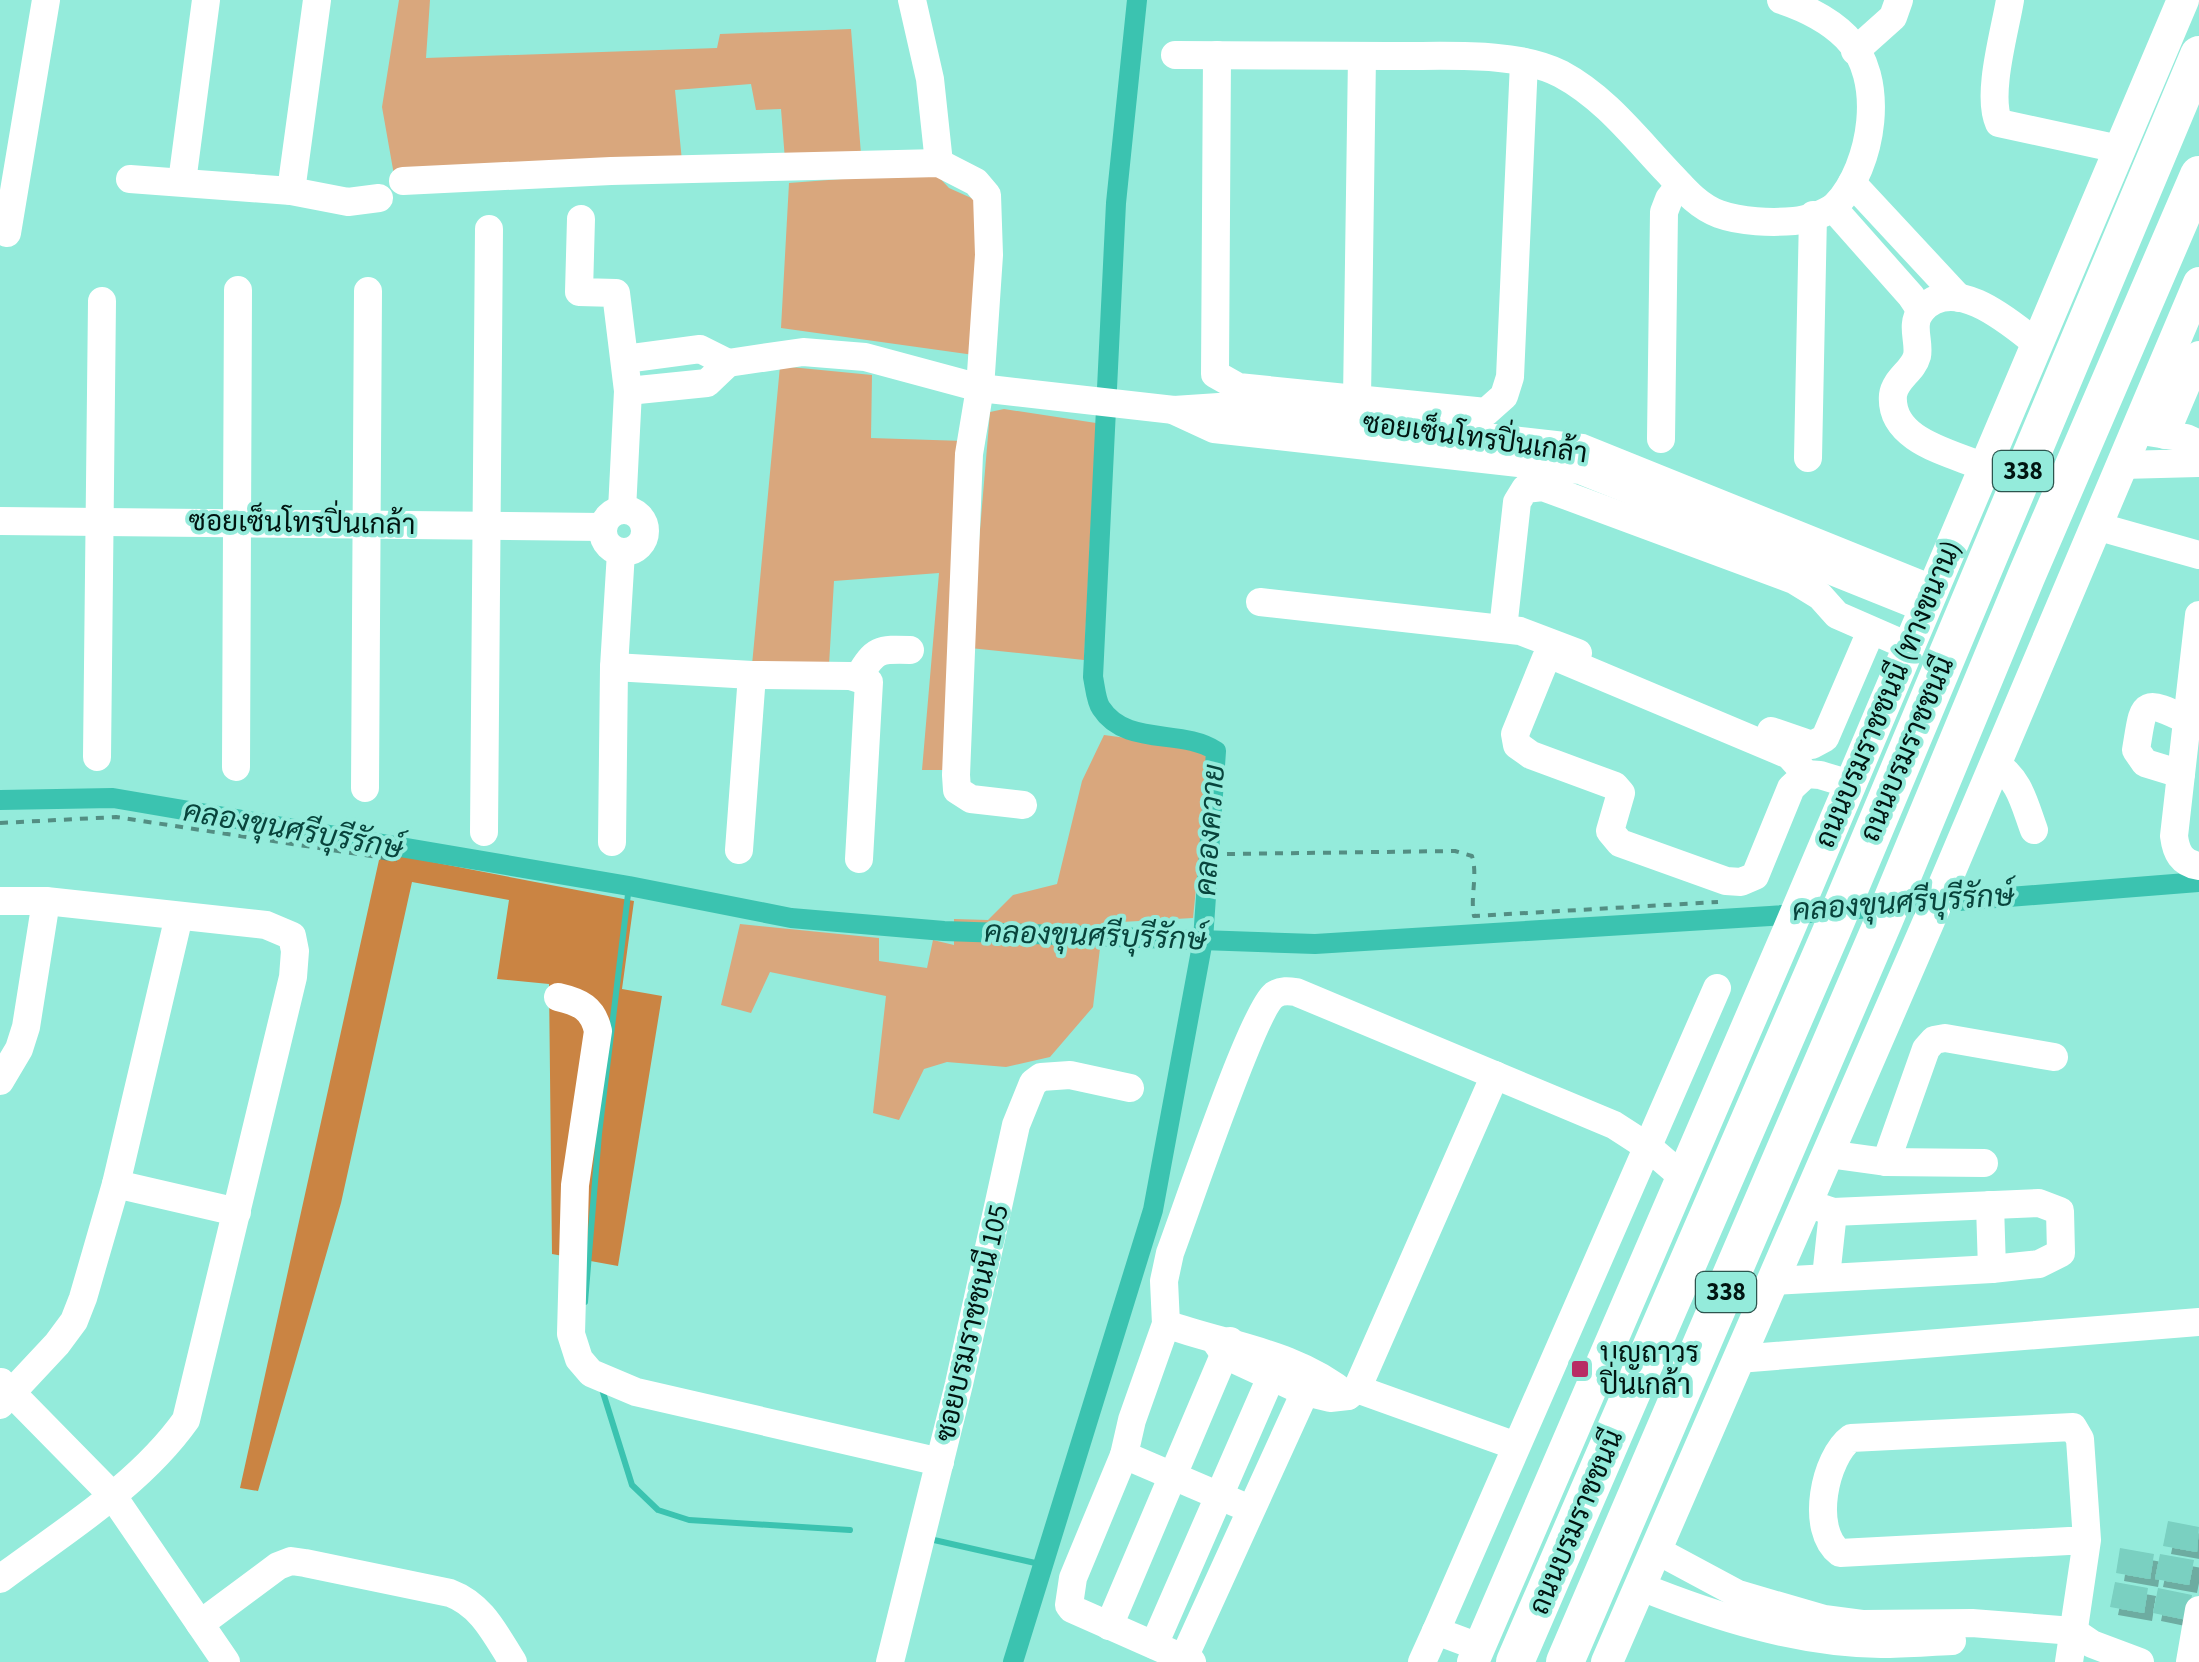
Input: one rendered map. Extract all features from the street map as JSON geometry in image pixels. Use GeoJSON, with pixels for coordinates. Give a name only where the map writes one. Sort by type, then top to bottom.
{"type":"FeatureCollection","features":[{"type":"Feature","properties":{"kind":"highway","name":"ถนนบรมราชชนนี"},"geometry":{"type":"LineString","coordinates":[[1516,1662],[1832,930],[2199,55]]}},
{"type":"Feature","properties":{"kind":"highway","name":"ถนนบรมราชชนนี"},"geometry":{"type":"LineString","coordinates":[[1565,1662],[2199,174]]}},
{"type":"Feature","properties":{"kind":"main road","name":"ถนนบรมราชชนนี (ทางขนาน)"},"geometry":{"type":"LineString","coordinates":[[1476,1654],[2183,0]]}},
{"type":"Feature","properties":{"kind":"main road","name":"338"},"geometry":{"type":"LineString","coordinates":[[1607,1662],[1772,1281],[1820,1208],[1828,1154],[2122,465],[2151,433],[2199,283]]}},
{"type":"Feature","properties":{"kind":"street"},"geometry":{"type":"LineString","coordinates":[[6,234],[46,0]]}},
{"type":"Feature","properties":{"kind":"street"},"geometry":{"type":"LineString","coordinates":[[182,182],[206,0]]}},
{"type":"Feature","properties":{"kind":"street"},"geometry":{"type":"LineString","coordinates":[[291,191],[317,0]]}},
{"type":"Feature","properties":{"kind":"street"},"geometry":{"type":"LineString","coordinates":[[912,0],[930,79],[939,163]]}},
{"type":"Feature","properties":{"kind":"street"},"geometry":{"type":"LineString","coordinates":[[1176,55],[1469,57],[1524,62],[1558,72],[1596,96],[1692,198],[1719,214],[1798,221],[1823,212],[1852,183],[1866,144],[1873,103],[1865,69],[1848,38],[1809,10],[1781,0]]}},
{"type":"Feature","properties":{"kind":"street"},"geometry":{"type":"LineString","coordinates":[[1855,51],[1893,17],[1900,0]]}},
{"type":"Feature","properties":{"kind":"street"},"geometry":{"type":"LineString","coordinates":[[2010,0],[1994,94],[1995,114],[2000,123],[2119,149]]}},
{"type":"Feature","properties":{"kind":"street"},"geometry":{"type":"LineString","coordinates":[[1217,55],[1215,374],[1238,387],[1486,412],[1504,396],[1510,376],[1524,62]]}},
{"type":"Feature","properties":{"kind":"street"},"geometry":{"type":"LineString","coordinates":[[1357,399],[1362,56]]}},
{"type":"Feature","properties":{"kind":"street"},"geometry":{"type":"LineString","coordinates":[[403,182],[611,171],[939,163],[976,182],[987,195],[989,254],[980,388],[970,454],[956,775],[958,790],[972,799],[1023,805]]}},
{"type":"Feature","properties":{"kind":"street"},"geometry":{"type":"LineString","coordinates":[[130,179],[291,191],[348,202],[379,198]]}},
{"type":"Feature","properties":{"kind":"street"},"geometry":{"type":"LineString","coordinates":[[1852,183],[1958,298]]}},
{"type":"Feature","properties":{"kind":"street"},"geometry":{"type":"LineString","coordinates":[[1661,439],[1664,212],[1680,186]]}},
{"type":"Feature","properties":{"kind":"street"},"geometry":{"type":"LineString","coordinates":[[1823,212],[1912,296],[1921,311]]}},
{"type":"Feature","properties":{"kind":"street"},"geometry":{"type":"LineString","coordinates":[[1808,458],[1823,212]]}},
{"type":"Feature","properties":{"kind":"street"},"geometry":{"type":"LineString","coordinates":[[581,219],[578,292],[616,292],[628,391],[613,518],[605,540],[621,552],[635,549],[645,531],[640,518],[613,518]]}},
{"type":"Feature","properties":{"kind":"street"},"geometry":{"type":"LineString","coordinates":[[484,832],[489,229]]}},
{"type":"Feature","properties":{"kind":"street"},"geometry":{"type":"LineString","coordinates":[[236,767],[238,290]]}},
{"type":"Feature","properties":{"kind":"street"},"geometry":{"type":"LineString","coordinates":[[365,788],[368,291]]}},
{"type":"Feature","properties":{"kind":"street"},"geometry":{"type":"LineString","coordinates":[[1984,466],[1909,435],[1897,418],[1893,395],[1901,377],[1915,363],[1915,324],[1921,311],[1936,301],[1958,298],[1978,302],[2036,344]]}},
{"type":"Feature","properties":{"kind":"street"},"geometry":{"type":"LineString","coordinates":[[98,757],[102,301]]}},
{"type":"Feature","properties":{"kind":"street","name":"ซอยเซ็นโทรปิ่นเกล้า"},"geometry":{"type":"LineString","coordinates":[[625,358],[700,349],[728,363],[803,352],[865,357],[980,388],[1174,410],[1214,429],[1580,470],[1928,598]]}},
{"type":"Feature","properties":{"kind":"street"},"geometry":{"type":"LineString","coordinates":[[2199,355],[2151,433],[2199,444]]}},
{"type":"Feature","properties":{"kind":"street","name":"ซอยเซ็นโทรปิ่นเกล้า"},"geometry":{"type":"LineString","coordinates":[[628,391],[707,383],[728,363]]}},
{"type":"Feature","properties":{"kind":"street"},"geometry":{"type":"LineString","coordinates":[[2122,465],[2199,464]]}},
{"type":"Feature","properties":{"kind":"street"},"geometry":{"type":"LineString","coordinates":[[1503,629],[1517,502],[1525,489],[1543,487],[1794,580],[1820,596],[1837,615],[1908,646]]}},
{"type":"Feature","properties":{"kind":"street","name":"ซอยเซ็นโทรปิ่นเกล้า"},"geometry":{"type":"LineString","coordinates":[[0,521],[486,526],[613,518]]}},
{"type":"Feature","properties":{"kind":"street"},"geometry":{"type":"LineString","coordinates":[[2096,526],[2199,555]]}},
{"type":"Feature","properties":{"kind":"street"},"geometry":{"type":"LineString","coordinates":[[612,842],[614,667],[621,552]]}},
{"type":"Feature","properties":{"kind":"street"},"geometry":{"type":"LineString","coordinates":[[1260,602],[1503,629],[1541,638],[1812,745],[1825,738],[1871,631]]}},
{"type":"Feature","properties":{"kind":"street"},"geometry":{"type":"LineString","coordinates":[[2199,616],[2186,720],[2188,765],[2174,836],[2176,852],[2183,860],[2199,866]]}},
{"type":"Feature","properties":{"kind":"street"},"geometry":{"type":"LineString","coordinates":[[860,676],[872,655],[884,649],[910,650]]}},
{"type":"Feature","properties":{"kind":"street"},"geometry":{"type":"LineString","coordinates":[[1806,774],[1792,788],[1755,876],[1742,882],[1726,881],[1620,843],[1610,832],[1621,793],[1614,786],[1531,754],[1517,746],[1515,734],[1546,658],[1556,657],[1789,754],[1806,774],[1850,784]]}},
{"type":"Feature","properties":{"kind":"street"},"geometry":{"type":"LineString","coordinates":[[614,667],[860,676],[869,682],[860,859]]}},
{"type":"Feature","properties":{"kind":"street"},"geometry":{"type":"LineString","coordinates":[[738,850],[752,675]]}},
{"type":"Feature","properties":{"kind":"street"},"geometry":{"type":"LineString","coordinates":[[2186,720],[2155,704],[2148,706],[2143,711],[2136,750],[2146,763],[2188,765]]}},
{"type":"Feature","properties":{"kind":"street"},"geometry":{"type":"LineString","coordinates":[[1995,763],[2011,774],[2018,785],[2034,830]]}},
{"type":"Feature","properties":{"kind":"street"},"geometry":{"type":"LineString","coordinates":[[0,901],[46,901],[266,925],[292,936],[296,951],[238,1212],[186,1420],[168,1445],[112,1495],[0,1579]]}},
{"type":"Feature","properties":{"kind":"street"},"geometry":{"type":"LineString","coordinates":[[0,1081],[19,1049],[26,1027],[46,901]]}},
{"type":"Feature","properties":{"kind":"street"},"geometry":{"type":"LineString","coordinates":[[179,916],[116,1184],[74,1321],[4,1394],[112,1495],[226,1662]]}},
{"type":"Feature","properties":{"kind":"street"},"geometry":{"type":"LineString","coordinates":[[1422,1662],[1716,988]]}},
{"type":"Feature","properties":{"kind":"street"},"geometry":{"type":"LineString","coordinates":[[1304,1392],[1186,1661],[1072,1610],[1068,1597],[1124,1455],[1132,1420],[1166,1324],[1164,1281],[1170,1254],[1249,1043],[1273,996],[1285,990],[1296,992],[1614,1125],[1683,1177]]}},
{"type":"Feature","properties":{"kind":"street"},"geometry":{"type":"LineString","coordinates":[[558,997],[587,1008],[598,1031],[575,1185],[571,1334],[579,1359],[598,1376],[636,1392],[940,1462]]}},
{"type":"Feature","properties":{"kind":"street"},"geometry":{"type":"LineString","coordinates":[[1886,1162],[1926,1050],[1934,1040],[1946,1038],[2054,1056]]}},
{"type":"Feature","properties":{"kind":"street","name":"ซอยบรมราชชนนี 105"},"geometry":{"type":"LineString","coordinates":[[890,1662],[1016,1125],[1033,1083],[1040,1077],[1070,1075],[1130,1088]]}},
{"type":"Feature","properties":{"kind":"street"},"geometry":{"type":"LineString","coordinates":[[1353,1392],[1495,1075]]}},
{"type":"Feature","properties":{"kind":"street"},"geometry":{"type":"LineString","coordinates":[[1828,1154],[1886,1162],[1984,1164]]}},
{"type":"Feature","properties":{"kind":"street"},"geometry":{"type":"LineString","coordinates":[[116,1184],[238,1212]]}},
{"type":"Feature","properties":{"kind":"street"},"geometry":{"type":"LineString","coordinates":[[1772,1281],[2038,1264],[2060,1253],[2060,1211],[2039,1203],[1820,1208],[1826,1277]]}},
{"type":"Feature","properties":{"kind":"street"},"geometry":{"type":"LineString","coordinates":[[1990,1205],[1992,1269]]}},
{"type":"Feature","properties":{"kind":"street"},"geometry":{"type":"LineString","coordinates":[[1738,1359],[2199,1322]]}},
{"type":"Feature","properties":{"kind":"street"},"geometry":{"type":"LineString","coordinates":[[1166,1324],[1318,1375],[1353,1392],[1568,1444]]}},
{"type":"Feature","properties":{"kind":"street"},"geometry":{"type":"LineString","coordinates":[[1224,1346],[1271,1377],[1304,1392],[1330,1398],[1353,1392]]}},
{"type":"Feature","properties":{"kind":"street"},"geometry":{"type":"LineString","coordinates":[[1109,1626],[1174,1477],[1224,1346]]}},
{"type":"Feature","properties":{"kind":"street"},"geometry":{"type":"LineString","coordinates":[[1154,1645],[1271,1377]]}},
{"type":"Feature","properties":{"kind":"street"},"geometry":{"type":"LineString","coordinates":[[2076,1646],[2087,1540],[2080,1439],[2072,1427],[1850,1438],[1840,1450],[1821,1510],[1826,1536],[1840,1553],[2087,1540]]}},
{"type":"Feature","properties":{"kind":"street"},"geometry":{"type":"LineString","coordinates":[[1124,1455],[1250,1509]]}},
{"type":"Feature","properties":{"kind":"street"},"geometry":{"type":"LineString","coordinates":[[1656,1550],[1715,1584],[1768,1605],[1862,1624],[1988,1624],[2140,1662]]}},
{"type":"Feature","properties":{"kind":"street"},"geometry":{"type":"LineString","coordinates":[[200,1624],[278,1566],[305,1562],[468,1600],[483,1615],[513,1662]]}},
{"type":"Feature","properties":{"kind":"street"},"geometry":{"type":"LineString","coordinates":[[1703,1611],[1715,1584]]}},
{"type":"Feature","properties":{"kind":"street"},"geometry":{"type":"LineString","coordinates":[[1639,1586],[1703,1611],[1839,1641],[1880,1644],[1975,1640],[2076,1646]]}},
{"type":"Feature","properties":{"kind":"street"},"geometry":{"type":"LineString","coordinates":[[2190,1662],[2199,1610]]}},
{"type":"Feature","properties":{"kind":"street"},"geometry":{"type":"LineString","coordinates":[[1436,1632],[1476,1654]]}},
{"type":"Feature","properties":{"kind":"path"},"geometry":{"type":"LineString","coordinates":[[0,823],[116,817],[397,860]]}},
{"type":"Feature","properties":{"kind":"path"},"geometry":{"type":"LineString","coordinates":[[1227,854],[1455,851],[1472,856],[1474,916],[1720,902]]}},
{"type":"Feature","properties":{"kind":"shaded area"},"geometry":{"type":"Polygon","coordinates":[[[399,0],[430,0],[426,58],[717,48],[720,34],[851,29],[861,154],[785,160],[781,109],[756,110],[751,84],[675,90],[682,161],[394,175],[382,107],[399,0]]]}},
{"type":"Feature","properties":{"kind":"shaded area"},"geometry":{"type":"Polygon","coordinates":[[[934,172],[949,188],[978,201],[974,355],[781,328],[789,183],[934,172]]]}},
{"type":"Feature","properties":{"kind":"shaded area"},"geometry":{"type":"Polygon","coordinates":[[[780,366],[872,375],[871,438],[964,441],[945,770],[922,770],[939,573],[834,581],[829,665],[752,665],[780,366]]]}},
{"type":"Feature","properties":{"kind":"shaded area"},"geometry":{"type":"Polygon","coordinates":[[[1004,409],[1096,423],[1084,660],[970,648],[990,412],[1004,409]]]}},
{"type":"Feature","properties":{"kind":"shaded area"},"geometry":{"type":"Polygon","coordinates":[[[1104,735],[1194,747],[1209,759],[1193,918],[1103,923],[1093,1007],[1050,1057],[1006,1067],[947,1062],[924,1069],[899,1120],[873,1113],[886,996],[770,972],[751,1013],[721,1005],[740,924],[879,938],[879,961],[927,968],[933,940],[954,945],[954,919],[988,920],[1013,895],[1057,884],[1082,781],[1104,735]]]}},
{"type":"Feature","properties":{"kind":"shaded area"},"geometry":{"type":"Polygon","coordinates":[[[391,854],[634,901],[622,989],[662,996],[618,1266],[552,1254],[549,984],[497,979],[509,900],[412,882],[341,1203],[258,1491],[240,1488],[379,860],[391,854]]]}},
{"type":"Feature","properties":{"kind":"building"},"geometry":{"type":"Polygon","coordinates":[[[2168,1521],[2199,1527],[2197,1552],[2163,1546],[2168,1521]]]}},
{"type":"Feature","properties":{"kind":"building"},"geometry":{"type":"Polygon","coordinates":[[[2120,1548],[2154,1554],[2150,1579],[2116,1573],[2120,1548]]]}},
{"type":"Feature","properties":{"kind":"building"},"geometry":{"type":"Polygon","coordinates":[[[2160,1554],[2194,1560],[2189,1585],[2155,1579],[2160,1554]]]}},
{"type":"Feature","properties":{"kind":"building"},"geometry":{"type":"Polygon","coordinates":[[[2115,1582],[2148,1588],[2144,1613],[2110,1607],[2115,1582]]]}},
{"type":"Feature","properties":{"kind":"building"},"geometry":{"type":"Polygon","coordinates":[[[2158,1588],[2192,1595],[2187,1620],[2153,1613],[2158,1588]]]}},
{"type":"Feature","properties":{"kind":"waterway","name":"คลองควาย"},"geometry":{"type":"LineString","coordinates":[[1013,1662],[1153,1210],[1203,940],[1216,751],[1187,740],[1125,728],[1101,708],[1093,677],[1116,203],[1137,0]]}},
{"type":"Feature","properties":{"kind":"waterway","name":"คลองขุนศรีบุรีรักษ์"},"geometry":{"type":"LineString","coordinates":[[0,800],[113,798],[629,886],[791,918],[944,931],[1315,944],[1770,916],[2199,882]]}},
{"type":"Feature","properties":{"kind":"waterway"},"geometry":{"type":"LineString","coordinates":[[585,1302],[599,1134],[629,886]]}},
{"type":"Feature","properties":{"kind":"waterway"},"geometry":{"type":"LineString","coordinates":[[601,1386],[632,1485],[658,1510],[689,1520],[850,1530]]}},
{"type":"Feature","properties":{"kind":"waterway"},"geometry":{"type":"LineString","coordinates":[[934,1540],[1044,1565]]}},
{"type":"Feature","properties":{"kind":"place","name":"บุญถาวร ปิ่นเกล้า"},"geometry":{"type":"Point","coordinates":[1580,1369]}}]}
